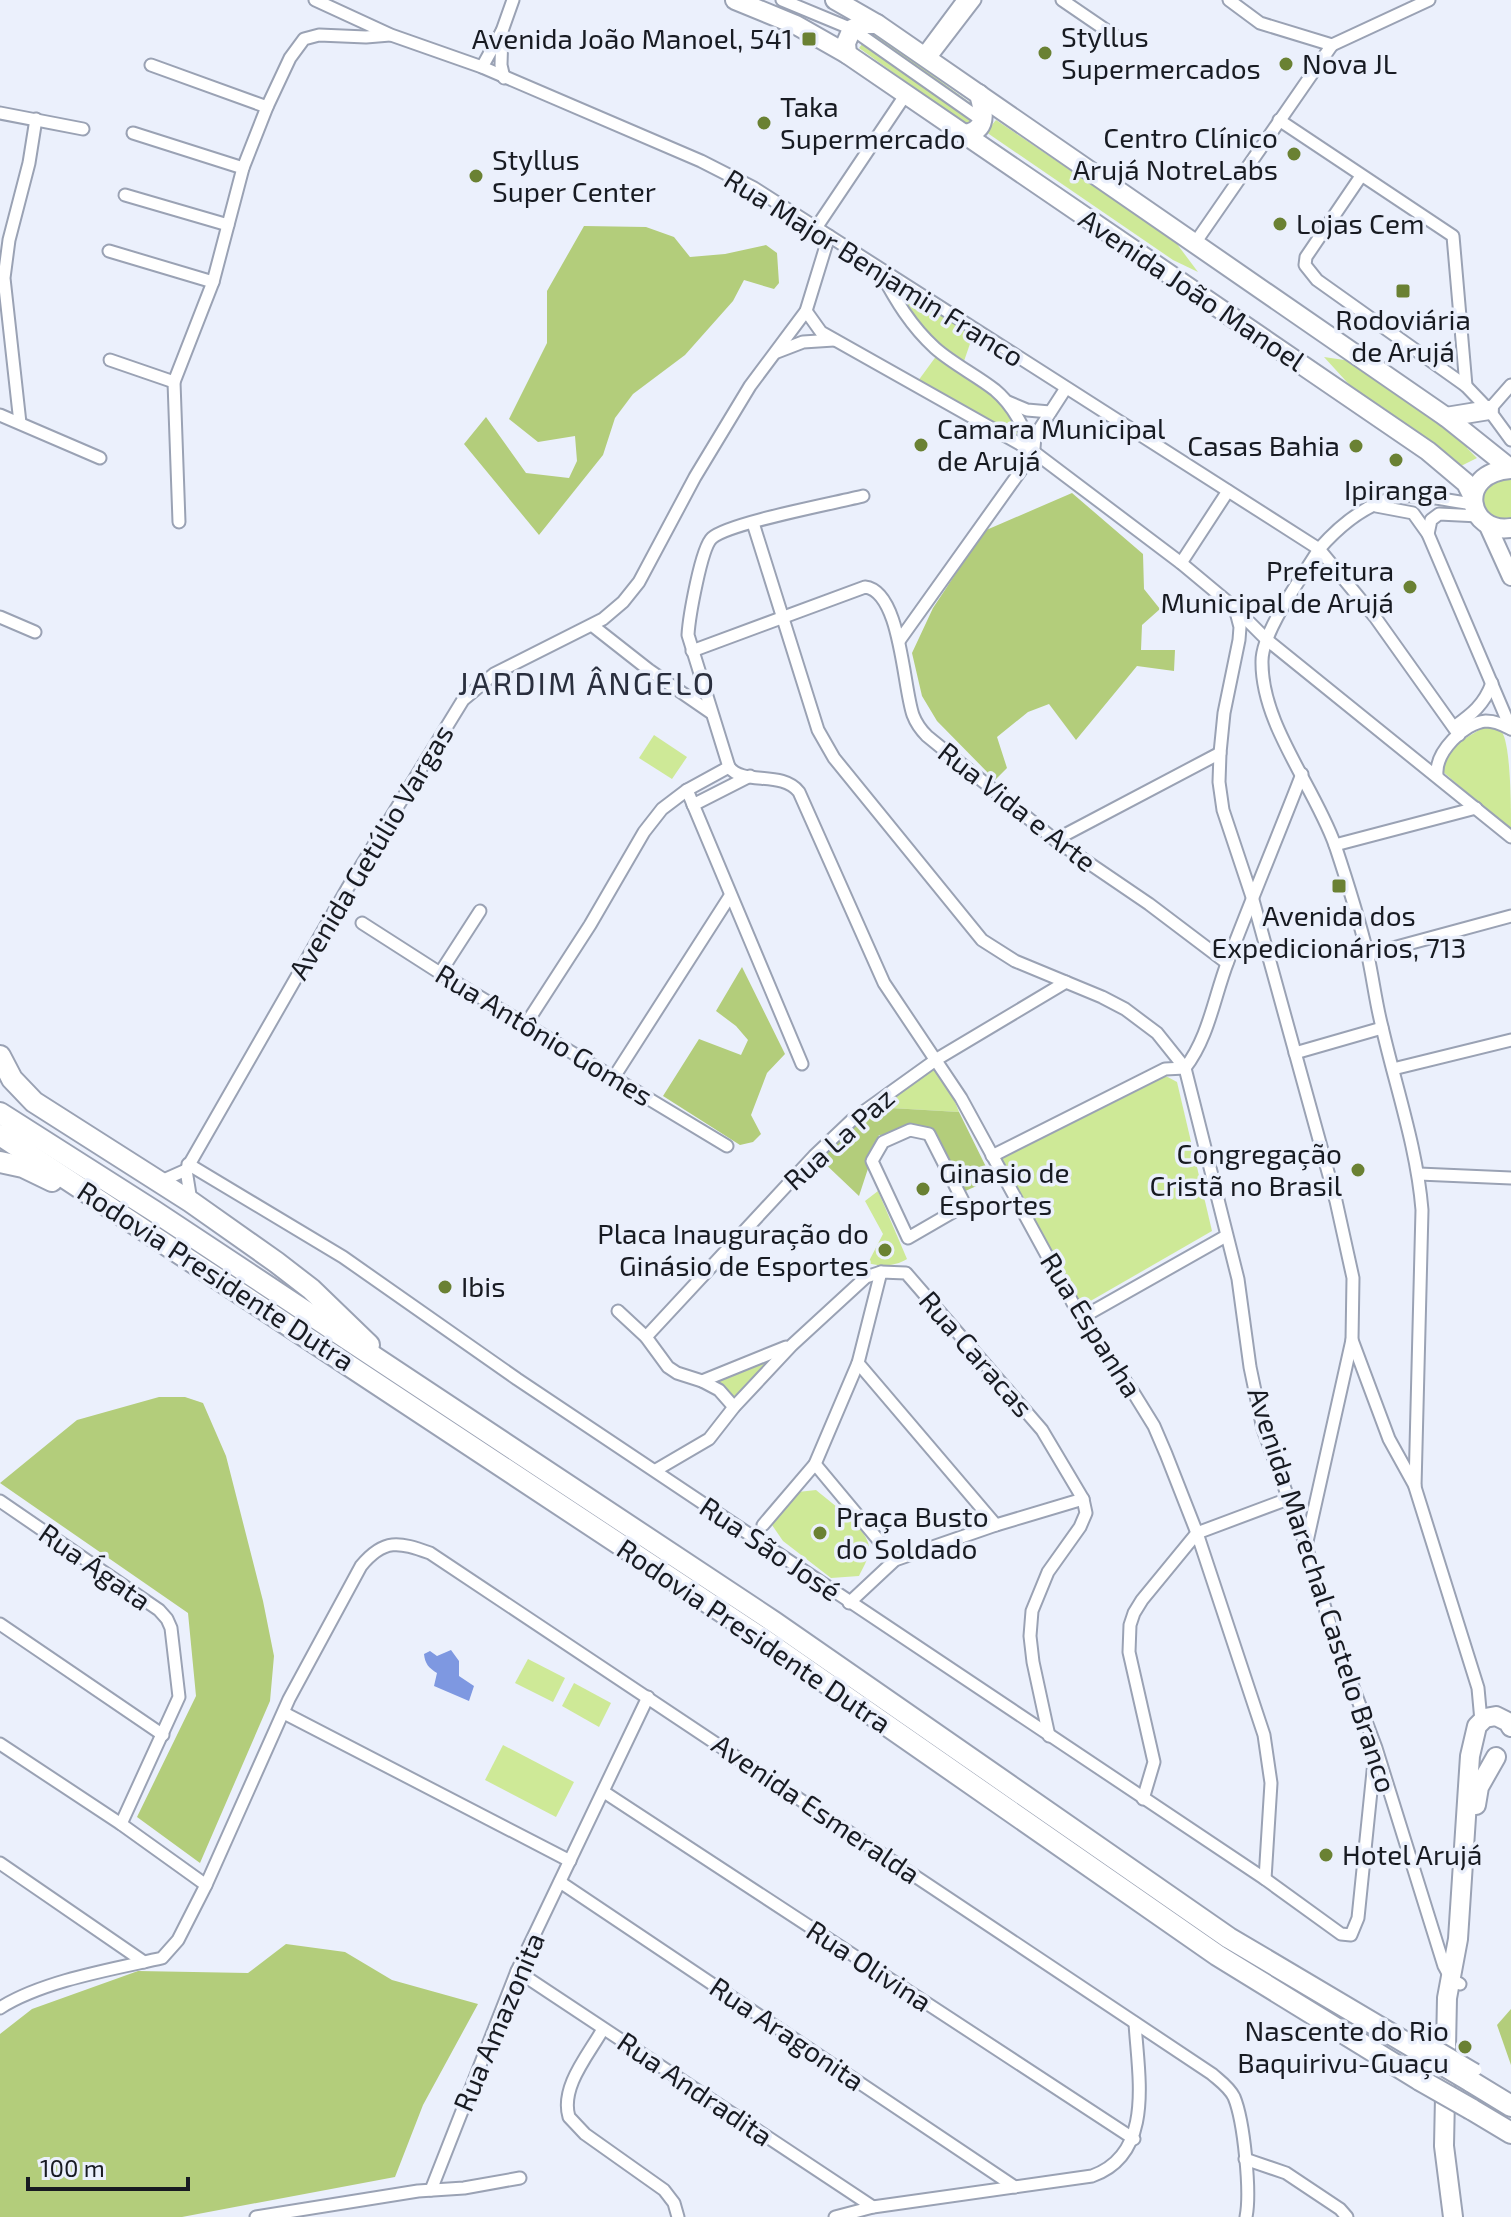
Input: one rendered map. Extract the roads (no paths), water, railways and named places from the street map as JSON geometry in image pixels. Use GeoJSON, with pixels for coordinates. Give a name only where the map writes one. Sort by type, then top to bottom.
{"type":"FeatureCollection","features":[{"type":"Feature","properties":{"kind":"highway"},"geometry":{"type":"LineString","coordinates":[[0,1056],[12,1079],[34,1102],[191,1202],[311,1289],[396,1374]]}},
{"type":"Feature","properties":{"kind":"highway","name":"Rodovia Presidente Dutra"},"geometry":{"type":"LineString","coordinates":[[0,1113],[154,1211],[774,1622],[1229,1938],[1473,2075],[1511,2106]]}},
{"type":"Feature","properties":{"kind":"highway","name":"Rodovia Presidente Dutra"},"geometry":{"type":"LineString","coordinates":[[0,1135],[763,1639],[1217,1955],[1511,2133]]}},
{"type":"Feature","properties":{"kind":"highway"},"geometry":{"type":"LineString","coordinates":[[0,1162],[34,1172],[143,1227]]}},
{"type":"Feature","properties":{"kind":"main road","name":"Avenida João Manoel"},"geometry":{"type":"LineString","coordinates":[[735,0],[815,34],[847,54],[1428,451],[1466,483],[1478,510]]}},
{"type":"Feature","properties":{"kind":"main road","name":"Avenida João Manoel"},"geometry":{"type":"LineString","coordinates":[[835,0],[877,24],[1446,417],[1511,469]]}},
{"type":"Feature","properties":{"kind":"main road"},"geometry":{"type":"LineString","coordinates":[[847,54],[846,43],[852,29],[863,24],[877,24]]}},
{"type":"Feature","properties":{"kind":"main road"},"geometry":{"type":"LineString","coordinates":[[964,134],[974,132],[983,121],[984,110],[979,94]]}},
{"type":"Feature","properties":{"kind":"main road"},"geometry":{"type":"LineString","coordinates":[[1446,417],[1489,410]]}},
{"type":"Feature","properties":{"kind":"main road"},"geometry":{"type":"LineString","coordinates":[[1511,469],[1485,475],[1475,488],[1478,510],[1511,577]]}},
{"type":"Feature","properties":{"kind":"main road"},"geometry":{"type":"LineString","coordinates":[[1478,510],[1496,528],[1511,528]]}},
{"type":"Feature","properties":{"kind":"main road"},"geometry":{"type":"LineString","coordinates":[[1462,2217],[1453,2131],[1456,1981],[1469,1764],[1475,1730],[1500,1719]]}},
{"type":"Feature","properties":{"kind":"main road"},"geometry":{"type":"LineString","coordinates":[[1474,1741],[1482,1753],[1505,1755]]}},
{"type":"Feature","properties":{"kind":"main road"},"geometry":{"type":"LineString","coordinates":[[1453,2217],[1444,2146],[1447,1998],[1456,1981],[1479,1787],[1505,1755]]}},
{"type":"Feature","properties":{"kind":"street","name":"Rua Major Benjamin Franco"},"geometry":{"type":"LineString","coordinates":[[315,0],[391,35],[482,67],[728,174],[772,198],[1319,549],[1375,617],[1456,731]]}},
{"type":"Feature","properties":{"kind":"street"},"geometry":{"type":"LineString","coordinates":[[482,67],[502,31],[513,0]]}},
{"type":"Feature","properties":{"kind":"street"},"geometry":{"type":"LineString","coordinates":[[782,0],[852,29],[983,121]]}},
{"type":"Feature","properties":{"kind":"street"},"geometry":{"type":"LineString","coordinates":[[926,58],[963,0]]}},
{"type":"Feature","properties":{"kind":"street"},"geometry":{"type":"LineString","coordinates":[[926,58],[975,0]]}},
{"type":"Feature","properties":{"kind":"street"},"geometry":{"type":"LineString","coordinates":[[1063,0],[1122,41]]}},
{"type":"Feature","properties":{"kind":"street"},"geometry":{"type":"LineString","coordinates":[[1229,0],[1260,23],[1332,45]]}},
{"type":"Feature","properties":{"kind":"street"},"geometry":{"type":"LineString","coordinates":[[1195,243],[1332,45],[1429,0]]}},
{"type":"Feature","properties":{"kind":"street"},"geometry":{"type":"LineString","coordinates":[[502,31],[501,65],[504,78]]}},
{"type":"Feature","properties":{"kind":"street"},"geometry":{"type":"LineString","coordinates":[[179,522],[174,382],[213,282],[243,168],[267,107],[290,58],[304,39],[319,35],[391,35]]}},
{"type":"Feature","properties":{"kind":"street"},"geometry":{"type":"LineString","coordinates":[[151,65],[267,107]]}},
{"type":"Feature","properties":{"kind":"street"},"geometry":{"type":"LineString","coordinates":[[816,228],[906,94]]}},
{"type":"Feature","properties":{"kind":"street"},"geometry":{"type":"LineString","coordinates":[[0,113],[83,129]]}},
{"type":"Feature","properties":{"kind":"street"},"geometry":{"type":"LineString","coordinates":[[20,423],[4,278],[9,240],[29,163],[36,119]]}},
{"type":"Feature","properties":{"kind":"street"},"geometry":{"type":"LineString","coordinates":[[1279,120],[1453,236],[1466,386]]}},
{"type":"Feature","properties":{"kind":"street"},"geometry":{"type":"LineString","coordinates":[[133,133],[243,168]]}},
{"type":"Feature","properties":{"kind":"street"},"geometry":{"type":"LineString","coordinates":[[1361,176],[1305,260],[1307,268],[1317,280],[1466,386],[1511,440]]}},
{"type":"Feature","properties":{"kind":"street"},"geometry":{"type":"LineString","coordinates":[[125,195],[228,225]]}},
{"type":"Feature","properties":{"kind":"street","name":"Avenida Getúlio Vargas"},"geometry":{"type":"LineString","coordinates":[[187,1167],[347,889],[463,700],[494,674],[593,626],[623,602],[639,582],[695,477],[750,386],[806,311],[829,236]]}},
{"type":"Feature","properties":{"kind":"street"},"geometry":{"type":"LineString","coordinates":[[109,251],[213,282]]}},
{"type":"Feature","properties":{"kind":"street"},"geometry":{"type":"LineString","coordinates":[[879,269],[900,308],[925,338],[1005,400],[1027,410],[1050,412]]}},
{"type":"Feature","properties":{"kind":"street"},"geometry":{"type":"LineString","coordinates":[[806,311],[821,332],[1034,452],[1181,563],[1235,608],[1266,639],[1511,837]]}},
{"type":"Feature","properties":{"kind":"street"},"geometry":{"type":"LineString","coordinates":[[773,354],[803,342],[834,340]]}},
{"type":"Feature","properties":{"kind":"street"},"geometry":{"type":"LineString","coordinates":[[110,360],[174,382]]}},
{"type":"Feature","properties":{"kind":"street"},"geometry":{"type":"LineString","coordinates":[[1489,410],[1511,385]]}},
{"type":"Feature","properties":{"kind":"street"},"geometry":{"type":"LineString","coordinates":[[899,641],[1034,452],[1035,436],[1066,388]]}},
{"type":"Feature","properties":{"kind":"street"},"geometry":{"type":"LineString","coordinates":[[1005,400],[1020,419],[1034,452]]}},
{"type":"Feature","properties":{"kind":"street"},"geometry":{"type":"LineString","coordinates":[[0,415],[100,458]]}},
{"type":"Feature","properties":{"kind":"street"},"geometry":{"type":"LineString","coordinates":[[1181,563],[1228,491]]}},
{"type":"Feature","properties":{"kind":"street"},"geometry":{"type":"LineString","coordinates":[[1415,1487],[1422,1210],[1419,1174],[1367,955],[1335,845],[1274,722],[1265,696],[1262,657],[1266,639],[1319,549],[1370,505],[1405,495],[1478,510]]}},
{"type":"Feature","properties":{"kind":"street"},"geometry":{"type":"LineString","coordinates":[[526,1024],[590,925],[644,832],[662,809],[687,790],[729,767],[688,635],[708,543],[719,534],[753,523],[863,496]]}},
{"type":"Feature","properties":{"kind":"street"},"geometry":{"type":"LineString","coordinates":[[1370,505],[1413,513],[1428,534],[1511,729]]}},
{"type":"Feature","properties":{"kind":"street"},"geometry":{"type":"LineString","coordinates":[[1428,534],[1434,516],[1478,510]]}},
{"type":"Feature","properties":{"kind":"street"},"geometry":{"type":"LineString","coordinates":[[753,523],[818,730],[834,758],[982,940],[1015,961],[1102,997],[1141,1020],[1157,1033],[1185,1068]]}},
{"type":"Feature","properties":{"kind":"street","name":"Rua Vida e Arte"},"geometry":{"type":"LineString","coordinates":[[783,618],[865,587],[874,589],[883,598],[899,641],[912,712],[921,730],[954,761],[1055,840],[1185,929],[1227,963]]}},
{"type":"Feature","properties":{"kind":"street"},"geometry":{"type":"LineString","coordinates":[[1235,608],[1240,627],[1239,640],[1224,713],[1220,753],[1219,782],[1223,810],[1253,900],[1295,1053],[1349,1257],[1354,1303],[1352,1340],[1306,1546]]}},
{"type":"Feature","properties":{"kind":"street"},"geometry":{"type":"LineString","coordinates":[[0,617],[35,632]]}},
{"type":"Feature","properties":{"kind":"street"},"geometry":{"type":"LineString","coordinates":[[692,651],[783,618]]}},
{"type":"Feature","properties":{"kind":"street"},"geometry":{"type":"LineString","coordinates":[[593,626],[710,712]]}},
{"type":"Feature","properties":{"kind":"street"},"geometry":{"type":"LineString","coordinates":[[1437,775],[1438,759],[1456,731],[1486,700],[1492,683]]}},
{"type":"Feature","properties":{"kind":"street"},"geometry":{"type":"LineString","coordinates":[[1456,731],[1487,721],[1511,729]]}},
{"type":"Feature","properties":{"kind":"street"},"geometry":{"type":"LineString","coordinates":[[1055,840],[1220,753]]}},
{"type":"Feature","properties":{"kind":"street","name":"Rua Espanha"},"geometry":{"type":"LineString","coordinates":[[729,767],[735,774],[790,783],[799,792],[884,983],[937,1059],[1081,1318],[1154,1426],[1197,1533],[1266,1746],[1271,1783],[1265,1879]]}},
{"type":"Feature","properties":{"kind":"street"},"geometry":{"type":"LineString","coordinates":[[1185,1068],[1197,1050],[1227,963],[1302,774]]}},
{"type":"Feature","properties":{"kind":"street"},"geometry":{"type":"LineString","coordinates":[[693,805],[750,776]]}},
{"type":"Feature","properties":{"kind":"street"},"geometry":{"type":"LineString","coordinates":[[687,790],[802,1064]]}},
{"type":"Feature","properties":{"kind":"street"},"geometry":{"type":"LineString","coordinates":[[1335,845],[1476,808]]}},
{"type":"Feature","properties":{"kind":"street"},"geometry":{"type":"LineString","coordinates":[[614,1077],[730,896]]}},
{"type":"Feature","properties":{"kind":"street"},"geometry":{"type":"LineString","coordinates":[[440,973],[480,911]]}},
{"type":"Feature","properties":{"kind":"street"},"geometry":{"type":"LineString","coordinates":[[1367,955],[1511,916]]}},
{"type":"Feature","properties":{"kind":"street","name":"Rua Antônio Gomes"},"geometry":{"type":"LineString","coordinates":[[362,923],[727,1146]]}},
{"type":"Feature","properties":{"kind":"street","name":"Rua La Paz"},"geometry":{"type":"LineString","coordinates":[[646,1337],[814,1156],[852,1120],[937,1059],[1066,982]]}},
{"type":"Feature","properties":{"kind":"street"},"geometry":{"type":"LineString","coordinates":[[1295,1053],[1382,1028]]}},
{"type":"Feature","properties":{"kind":"street"},"geometry":{"type":"LineString","coordinates":[[1393,1069],[1511,1040]]}},
{"type":"Feature","properties":{"kind":"street"},"geometry":{"type":"LineString","coordinates":[[992,1156],[1165,1069],[1185,1068]]}},
{"type":"Feature","properties":{"kind":"street","name":"Avenida Marechal Castelo Branco"},"geometry":{"type":"LineString","coordinates":[[1185,1068],[1238,1279],[1255,1396],[1333,1634],[1376,1748],[1444,1966],[1456,1981]]}},
{"type":"Feature","properties":{"kind":"street"},"geometry":{"type":"LineString","coordinates":[[910,1130],[929,1134],[960,1194],[965,1205],[908,1238],[872,1161],[883,1142],[910,1130]]}},
{"type":"Feature","properties":{"kind":"street"},"geometry":{"type":"LineString","coordinates":[[159,1182],[187,1167],[191,1202]]}},
{"type":"Feature","properties":{"kind":"street","name":"Rua São José"},"geometry":{"type":"LineString","coordinates":[[187,1167],[343,1257],[517,1379],[1265,1879],[1341,1934],[1351,1935],[1358,1918],[1376,1748]]}},
{"type":"Feature","properties":{"kind":"street"},"geometry":{"type":"LineString","coordinates":[[1419,1174],[1511,1178]]}},
{"type":"Feature","properties":{"kind":"street"},"geometry":{"type":"LineString","coordinates":[[1081,1318],[1226,1236]]}},
{"type":"Feature","properties":{"kind":"street"},"geometry":{"type":"LineString","coordinates":[[656,1470],[709,1439],[734,1407],[792,1345],[866,1277],[881,1272]]}},
{"type":"Feature","properties":{"kind":"street"},"geometry":{"type":"LineString","coordinates":[[763,1525],[815,1464],[858,1363],[881,1272]]}},
{"type":"Feature","properties":{"kind":"street","name":"Rua Caracas"},"geometry":{"type":"LineString","coordinates":[[881,1272],[906,1273],[1042,1430],[1083,1499]]}},
{"type":"Feature","properties":{"kind":"street"},"geometry":{"type":"LineString","coordinates":[[618,1311],[646,1337],[668,1367],[719,1390],[734,1407]]}},
{"type":"Feature","properties":{"kind":"street"},"geometry":{"type":"LineString","coordinates":[[1352,1340],[1389,1439],[1415,1487],[1478,1688],[1500,1719]]}},
{"type":"Feature","properties":{"kind":"street"},"geometry":{"type":"LineString","coordinates":[[702,1381],[792,1345]]}},
{"type":"Feature","properties":{"kind":"street"},"geometry":{"type":"LineString","coordinates":[[858,1363],[996,1525]]}},
{"type":"Feature","properties":{"kind":"street"},"geometry":{"type":"LineString","coordinates":[[815,1464],[895,1560]]}},
{"type":"Feature","properties":{"kind":"street"},"geometry":{"type":"LineString","coordinates":[[849,1603],[895,1560],[1083,1499],[1086,1513],[1080,1527],[1048,1572],[1032,1611],[1030,1636],[1033,1662],[1049,1736]]}},
{"type":"Feature","properties":{"kind":"street"},"geometry":{"type":"LineString","coordinates":[[1143,1799],[1154,1762],[1129,1652],[1130,1625],[1142,1600],[1197,1533],[1288,1499]]}},
{"type":"Feature","properties":{"kind":"street","name":"Rua Ágata"},"geometry":{"type":"LineString","coordinates":[[0,1501],[159,1610],[167,1619],[180,1686],[177,1705],[121,1824]]}},
{"type":"Feature","properties":{"kind":"street","name":"Avenida Esmeralda"},"geometry":{"type":"LineString","coordinates":[[284,1713],[361,1566],[371,1554],[384,1546],[403,1543],[430,1553],[1225,2084],[1238,2110],[1245,2159]]}},
{"type":"Feature","properties":{"kind":"street"},"geometry":{"type":"LineString","coordinates":[[0,1624],[163,1735]]}},
{"type":"Feature","properties":{"kind":"street","name":"Rua Amazonita"},"geometry":{"type":"LineString","coordinates":[[431,2190],[517,1971],[648,1697]]}},
{"type":"Feature","properties":{"kind":"street"},"geometry":{"type":"LineString","coordinates":[[0,2008],[32,1992],[76,1978],[162,1958],[171,1948],[206,1885],[284,1713],[570,1861]]}},
{"type":"Feature","properties":{"kind":"street"},"geometry":{"type":"LineString","coordinates":[[0,1744],[206,1885]]}},
{"type":"Feature","properties":{"kind":"street","name":"Rua Olivina"},"geometry":{"type":"LineString","coordinates":[[604,1792],[1134,2139]]}},
{"type":"Feature","properties":{"kind":"street"},"geometry":{"type":"LineString","coordinates":[[0,1863],[144,1962]]}},
{"type":"Feature","properties":{"kind":"street","name":"Rua Aragonita"},"geometry":{"type":"LineString","coordinates":[[560,1882],[1015,2187]]}},
{"type":"Feature","properties":{"kind":"street"},"geometry":{"type":"LineString","coordinates":[[1431,1922],[1449,1937],[1458,1939]]}},
{"type":"Feature","properties":{"kind":"street","name":"Rua Andradita"},"geometry":{"type":"LineString","coordinates":[[517,1971],[873,2207]]}},
{"type":"Feature","properties":{"kind":"street"},"geometry":{"type":"LineString","coordinates":[[835,2217],[873,2207],[1092,2176],[1117,2164],[1134,2139],[1138,2116],[1135,2023]]}},
{"type":"Feature","properties":{"kind":"street"},"geometry":{"type":"LineString","coordinates":[[603,2029],[571,2085],[567,2096],[569,2117],[585,2134],[664,2190],[674,2203],[678,2217]]}},
{"type":"Feature","properties":{"kind":"street"},"geometry":{"type":"LineString","coordinates":[[1246,2217],[1245,2159],[1286,2173],[1347,2217]]}},
{"type":"Feature","properties":{"kind":"street"},"geometry":{"type":"LineString","coordinates":[[256,2217],[520,2178]]}},
{"type":"Feature","properties":{"kind":"water"},"geometry":{"type":"Polygon","coordinates":[[[451,1650],[459,1661],[459,1676],[474,1686],[469,1701],[434,1686],[437,1673],[428,1665],[424,1654],[430,1651],[437,1656],[451,1650]]]}},
{"type":"Feature","properties":{"kind":"place","name":"Avenida João Manoel, 541"},"geometry":{"type":"Point","coordinates":[809,39]}},
{"type":"Feature","properties":{"kind":"place","name":"Styllus Supermercados"},"geometry":{"type":"Point","coordinates":[1045,53]}},
{"type":"Feature","properties":{"kind":"place","name":"Nova JL"},"geometry":{"type":"Point","coordinates":[1286,64]}},
{"type":"Feature","properties":{"kind":"place","name":"Taka Supermercado"},"geometry":{"type":"Point","coordinates":[764,123]}},
{"type":"Feature","properties":{"kind":"place","name":"Centro Clínico Arujá NotreLabs"},"geometry":{"type":"Point","coordinates":[1294,154]}},
{"type":"Feature","properties":{"kind":"place","name":"Styllus Super Center"},"geometry":{"type":"Point","coordinates":[476,176]}},
{"type":"Feature","properties":{"kind":"place","name":"Lojas Cem"},"geometry":{"type":"Point","coordinates":[1280,224]}},
{"type":"Feature","properties":{"kind":"place","name":"Rodoviária de Arujá"},"geometry":{"type":"Point","coordinates":[1403,291]}},
{"type":"Feature","properties":{"kind":"place","name":"Camara Municipal de Arujá"},"geometry":{"type":"Point","coordinates":[921,445]}},
{"type":"Feature","properties":{"kind":"place","name":"Casas Bahia"},"geometry":{"type":"Point","coordinates":[1356,446]}},
{"type":"Feature","properties":{"kind":"place","name":"Ipiranga"},"geometry":{"type":"Point","coordinates":[1396,460]}},
{"type":"Feature","properties":{"kind":"place","name":"Prefeitura Municipal de Arujá"},"geometry":{"type":"Point","coordinates":[1410,587]}},
{"type":"Feature","properties":{"kind":"place","name":"Avenida dos Expedicionários, 713"},"geometry":{"type":"Point","coordinates":[1339,886]}},
{"type":"Feature","properties":{"kind":"place","name":"Congregação Cristã no Brasil"},"geometry":{"type":"Point","coordinates":[1358,1170]}},
{"type":"Feature","properties":{"kind":"place","name":"Ginasio de Esportes"},"geometry":{"type":"Point","coordinates":[923,1189]}},
{"type":"Feature","properties":{"kind":"place","name":"Placa Inauguração do Ginásio de Esportes"},"geometry":{"type":"Point","coordinates":[885,1250]}},
{"type":"Feature","properties":{"kind":"place","name":"Ibis"},"geometry":{"type":"Point","coordinates":[445,1287]}},
{"type":"Feature","properties":{"kind":"place","name":"Praça Busto do Soldado"},"geometry":{"type":"Point","coordinates":[820,1533]}},
{"type":"Feature","properties":{"kind":"place","name":"Hotel Arujá"},"geometry":{"type":"Point","coordinates":[1326,1855]}},
{"type":"Feature","properties":{"kind":"place","name":"Nascente do Rio Baquirivu-Guaçu"},"geometry":{"type":"Point","coordinates":[1465,2047]}},
{"type":"Feature","properties":{"kind":"district","name":"JARDIM ÂNGELO"},"geometry":{"type":"Point","coordinates":[587,684]}}]}
